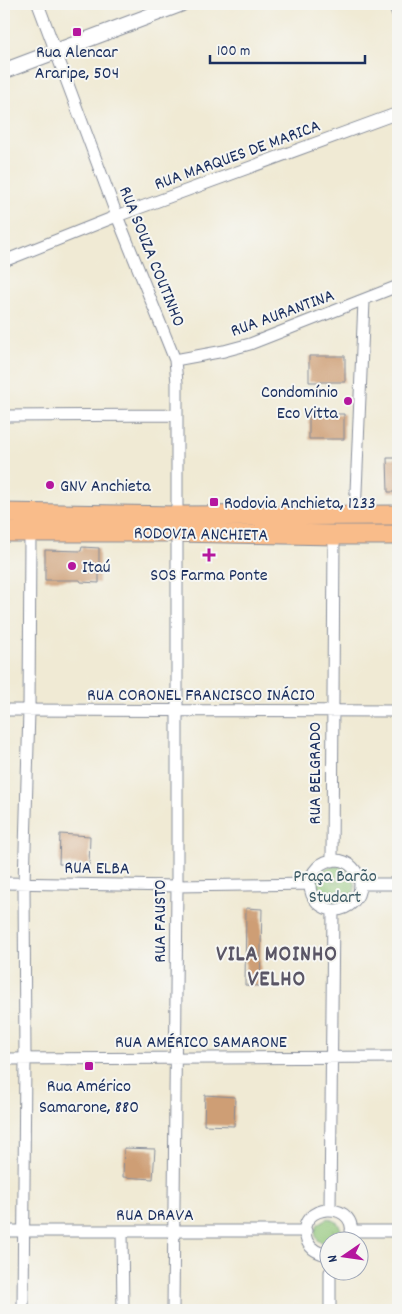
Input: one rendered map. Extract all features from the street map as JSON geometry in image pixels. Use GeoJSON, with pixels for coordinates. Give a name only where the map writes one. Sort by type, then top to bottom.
{"type":"FeatureCollection","features":[{"type":"Feature","properties":{"kind":"highway","name":"RODOVIA ANCHIETA"},"geometry":{"type":"LineString","coordinates":[[4,513],[334,535],[398,535]]}},
{"type":"Feature","properties":{"kind":"highway","name":"RODOVIA ANCHIETA"},"geometry":{"type":"LineString","coordinates":[[4,532],[398,515]]}},
{"type":"Feature","properties":{"kind":"street","name":"RUA SOUZA COUTINHO"},"geometry":{"type":"LineString","coordinates":[[38,4],[117,216],[175,360],[177,415],[176,524]]}},
{"type":"Feature","properties":{"kind":"street"},"geometry":{"type":"LineString","coordinates":[[4,70],[181,4]]}},
{"type":"Feature","properties":{"kind":"street"},"geometry":{"type":"LineString","coordinates":[[394,4],[398,14]]}},
{"type":"Feature","properties":{"kind":"street","name":"RUA MARQUES DE MARICA"},"geometry":{"type":"LineString","coordinates":[[4,261],[117,216],[398,113]]}},
{"type":"Feature","properties":{"kind":"street","name":"RUA AURANTINA"},"geometry":{"type":"LineString","coordinates":[[175,360],[250,344],[364,301],[398,286]]}},
{"type":"Feature","properties":{"kind":"street"},"geometry":{"type":"LineString","coordinates":[[355,516],[364,301]]}},
{"type":"Feature","properties":{"kind":"street"},"geometry":{"type":"LineString","coordinates":[[4,416],[177,415]]}},
{"type":"Feature","properties":{"kind":"street","name":"RUA FAUSTO"},"geometry":{"type":"LineString","coordinates":[[173,1310],[177,886],[176,524]]}},
{"type":"Feature","properties":{"kind":"street"},"geometry":{"type":"LineString","coordinates":[[23,1310],[26,1059],[24,883],[29,711],[30,532]]}},
{"type":"Feature","properties":{"kind":"street","name":"RUA BELGRADO"},"geometry":{"type":"LineString","coordinates":[[332,861],[334,535]]}},
{"type":"Feature","properties":{"kind":"street","name":"RUA CORONEL FRANCISCO INÁCIO"},"geometry":{"type":"LineString","coordinates":[[4,710],[177,712],[398,711]]}},
{"type":"Feature","properties":{"kind":"street"},"geometry":{"type":"LineString","coordinates":[[332,861],[339,861],[351,866],[356,872],[360,884],[359,893],[349,906],[332,910],[325,908],[314,898],[310,884],[319,866],[332,861]]}},
{"type":"Feature","properties":{"kind":"street","name":"RUA ELBA"},"geometry":{"type":"LineString","coordinates":[[4,883],[177,886],[310,884]]}},
{"type":"Feature","properties":{"kind":"street"},"geometry":{"type":"LineString","coordinates":[[360,884],[398,884]]}},
{"type":"Feature","properties":{"kind":"street"},"geometry":{"type":"LineString","coordinates":[[330,1209],[332,910]]}},
{"type":"Feature","properties":{"kind":"street","name":"RUA AMÉRICO SAMARONE"},"geometry":{"type":"LineString","coordinates":[[4,1059],[398,1057]]}},
{"type":"Feature","properties":{"kind":"street"},"geometry":{"type":"LineString","coordinates":[[320,1252],[313,1248],[308,1240],[306,1231],[307,1224],[313,1215],[319,1211],[330,1209],[338,1211],[350,1223],[350,1232]]}},
{"type":"Feature","properties":{"kind":"street","name":"RUA DRAVA"},"geometry":{"type":"LineString","coordinates":[[4,1231],[306,1231]]}},
{"type":"Feature","properties":{"kind":"street"},"geometry":{"type":"LineString","coordinates":[[370,1234],[398,1231]]}},
{"type":"Feature","properties":{"kind":"street"},"geometry":{"type":"LineString","coordinates":[[122,1232],[122,1310]]}},
{"type":"Feature","properties":{"kind":"street"},"geometry":{"type":"LineString","coordinates":[[330,1282],[330,1310]]}},
{"type":"Feature","properties":{"kind":"green space","name":"Praça Barão Studart"},"geometry":{"type":"Polygon","coordinates":[[[339,866],[346,869],[352,875],[355,886],[354,894],[346,903],[339,906],[331,906],[324,903],[316,894],[315,882],[318,875],[327,867],[339,866]]]}},
{"type":"Feature","properties":{"kind":"green space"},"geometry":{"type":"Polygon","coordinates":[[[328,1218],[338,1223],[342,1231],[320,1232],[320,1242],[315,1232],[318,1224],[328,1218]]]}},
{"type":"Feature","properties":{"kind":"building"},"geometry":{"type":"Polygon","coordinates":[[[309,356],[345,356],[345,382],[309,382],[309,356]]]}},
{"type":"Feature","properties":{"kind":"building"},"geometry":{"type":"Polygon","coordinates":[[[309,414],[344,414],[344,439],[309,439],[309,414]]]}},
{"type":"Feature","properties":{"kind":"building"},"geometry":{"type":"Polygon","coordinates":[[[387,458],[398,458],[398,492],[388,492],[387,458]]]}},
{"type":"Feature","properties":{"kind":"building","name":"Itaú"},"geometry":{"type":"Polygon","coordinates":[[[82,547],[99,548],[99,583],[81,582],[80,580],[45,580],[45,550],[81,551],[82,547]]]}},
{"type":"Feature","properties":{"kind":"building"},"geometry":{"type":"Polygon","coordinates":[[[60,834],[90,836],[89,865],[59,864],[60,834]]]}},
{"type":"Feature","properties":{"kind":"building"},"geometry":{"type":"Polygon","coordinates":[[[246,908],[262,909],[260,986],[245,985],[246,908]]]}},
{"type":"Feature","properties":{"kind":"building"},"geometry":{"type":"Polygon","coordinates":[[[205,1095],[235,1097],[234,1126],[204,1125],[205,1095]]]}},
{"type":"Feature","properties":{"kind":"building"},"geometry":{"type":"Polygon","coordinates":[[[124,1148],[155,1149],[153,1179],[123,1177],[124,1148]]]}},
{"type":"Feature","properties":{"kind":"place","name":"Rua Alencar Araripe, 504"},"geometry":{"type":"Point","coordinates":[77,32]}},
{"type":"Feature","properties":{"kind":"place","name":"Condomínio Eco Vitta"},"geometry":{"type":"Point","coordinates":[348,401]}},
{"type":"Feature","properties":{"kind":"place","name":"GNV Anchieta"},"geometry":{"type":"Point","coordinates":[50,485]}},
{"type":"Feature","properties":{"kind":"place","name":"Rodovia Anchieta, 1233"},"geometry":{"type":"Point","coordinates":[214,502]}},
{"type":"Feature","properties":{"kind":"place","name":"SOS Farma Ponte"},"geometry":{"type":"Point","coordinates":[209,555]}},
{"type":"Feature","properties":{"kind":"place","name":"Itaú"},"geometry":{"type":"Point","coordinates":[72,566]}},
{"type":"Feature","properties":{"kind":"place","name":"Rua Américo Samarone, 880"},"geometry":{"type":"Point","coordinates":[89,1066]}},
{"type":"Feature","properties":{"kind":"district","name":"VILA MOINHO VELHO"},"geometry":{"type":"Point","coordinates":[277,964]}}]}
